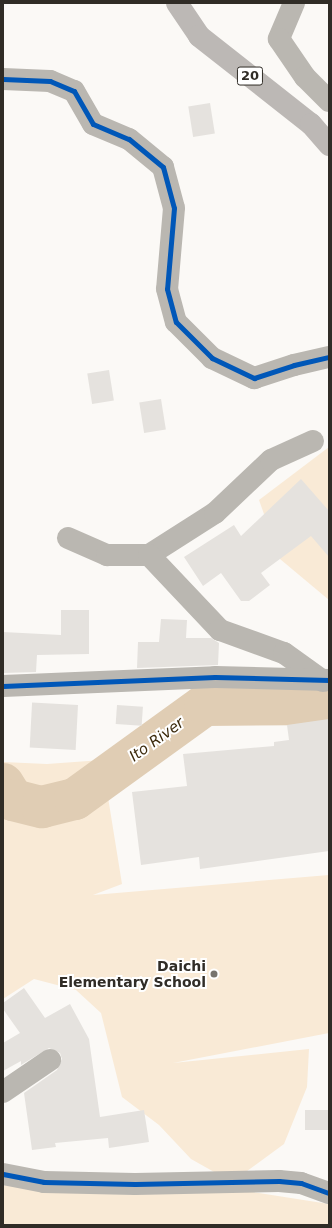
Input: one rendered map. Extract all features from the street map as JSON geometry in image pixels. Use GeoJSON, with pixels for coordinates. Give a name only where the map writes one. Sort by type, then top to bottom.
{"type":"FeatureCollection","features":[{"type":"Feature","properties":{"kind":"main road","name":"20"},"geometry":{"type":"LineString","coordinates":[[177,3],[199,36],[311,124],[329,145]]}},
{"type":"Feature","properties":{"kind":"street"},"geometry":{"type":"LineString","coordinates":[[294,3],[279,39],[305,76],[329,101]]}},
{"type":"Feature","properties":{"kind":"street"},"geometry":{"type":"LineString","coordinates":[[3,79],[50,81],[74,91],[93,124],[129,139],[163,167],[174,208],[167,289],[176,322],[212,358],[254,378],[294,364],[329,357]]}},
{"type":"Feature","properties":{"kind":"street"},"geometry":{"type":"LineString","coordinates":[[68,538],[107,554],[149,555],[215,513],[271,460],[313,440]]}},
{"type":"Feature","properties":{"kind":"street"},"geometry":{"type":"LineString","coordinates":[[149,555],[220,630],[284,653],[326,680]]}},
{"type":"Feature","properties":{"kind":"street"},"geometry":{"type":"LineString","coordinates":[[3,686],[215,677],[326,680]]}},
{"type":"Feature","properties":{"kind":"street"},"geometry":{"type":"LineString","coordinates":[[3,1092],[50,1060]]}},
{"type":"Feature","properties":{"kind":"street"},"geometry":{"type":"LineString","coordinates":[[3,1174],[44,1182],[97,1183],[279,1181],[301,1183],[329,1193]]}},
{"type":"Feature","properties":{"kind":"shaded area"},"geometry":{"type":"Polygon","coordinates":[[[329,447],[329,600],[280,559],[259,500],[329,447]]]}},
{"type":"Feature","properties":{"kind":"shaded area"},"geometry":{"type":"Polygon","coordinates":[[[102,760],[122,884],[93,895],[329,875],[329,1033],[173,1063],[309,1049],[307,1087],[284,1144],[232,1182],[191,1159],[159,1125],[122,1097],[101,1013],[76,990],[34,979],[3,999],[3,762],[47,764],[102,760]]]}},
{"type":"Feature","properties":{"kind":"shaded area"},"geometry":{"type":"Polygon","coordinates":[[[3,1175],[240,1190],[329,1204],[329,1225],[3,1225],[3,1175]]]}},
{"type":"Feature","properties":{"kind":"building"},"geometry":{"type":"Polygon","coordinates":[[[210,103],[215,134],[193,137],[188,106],[210,103]]]}},
{"type":"Feature","properties":{"kind":"building"},"geometry":{"type":"Polygon","coordinates":[[[109,370],[114,401],[92,404],[87,373],[109,370]]]}},
{"type":"Feature","properties":{"kind":"building"},"geometry":{"type":"Polygon","coordinates":[[[161,399],[166,430],[144,433],[139,402],[161,399]]]}},
{"type":"Feature","properties":{"kind":"building"},"geometry":{"type":"Polygon","coordinates":[[[301,479],[329,511],[329,557],[311,536],[261,573],[270,585],[249,601],[241,601],[221,573],[203,586],[184,557],[234,525],[241,536],[301,479]]]}},
{"type":"Feature","properties":{"kind":"building"},"geometry":{"type":"Polygon","coordinates":[[[61,610],[89,610],[89,654],[37,655],[36,672],[3,673],[3,632],[61,635],[61,610]]]}},
{"type":"Feature","properties":{"kind":"building"},"geometry":{"type":"Polygon","coordinates":[[[161,619],[187,620],[186,638],[211,638],[219,643],[218,665],[137,668],[138,642],[159,642],[161,619]]]}},
{"type":"Feature","properties":{"kind":"building"},"geometry":{"type":"Polygon","coordinates":[[[32,703],[78,705],[76,750],[30,748],[32,703]]]}},
{"type":"Feature","properties":{"kind":"building"},"geometry":{"type":"Polygon","coordinates":[[[117,705],[143,707],[142,726],[116,724],[117,705]]]}},
{"type":"Feature","properties":{"kind":"building"},"geometry":{"type":"Polygon","coordinates":[[[329,719],[329,851],[200,869],[199,857],[141,865],[132,792],[187,786],[183,754],[274,746],[274,742],[289,740],[287,725],[329,719]]]}},
{"type":"Feature","properties":{"kind":"building"},"geometry":{"type":"Polygon","coordinates":[[[24,988],[45,1018],[70,1004],[89,1039],[100,1117],[144,1110],[149,1142],[109,1148],[108,1138],[55,1143],[56,1147],[32,1150],[24,1093],[57,1070],[62,1059],[60,1053],[49,1048],[21,1065],[21,1061],[3,1071],[3,1043],[20,1033],[3,1009],[3,1003],[24,988]]]}},
{"type":"Feature","properties":{"kind":"building"},"geometry":{"type":"Polygon","coordinates":[[[305,1110],[329,1110],[329,1130],[305,1130],[305,1110]]]}},
{"type":"Feature","properties":{"kind":"waterway","name":"Ito River"},"geometry":{"type":"LineString","coordinates":[[3,784],[13,800],[42,807],[75,799],[205,705],[329,704]]}},
{"type":"Feature","properties":{"kind":"cycle path"},"geometry":{"type":"LineString","coordinates":[[3,79],[50,81],[74,91],[93,124],[129,139],[163,167],[174,208],[167,289],[176,322],[212,358],[254,378],[294,365],[329,357]]}},
{"type":"Feature","properties":{"kind":"cycle path"},"geometry":{"type":"LineString","coordinates":[[3,686],[215,677],[329,680]]}},
{"type":"Feature","properties":{"kind":"cycle path"},"geometry":{"type":"LineString","coordinates":[[3,1174],[44,1182],[135,1184],[279,1181],[301,1183],[329,1193]]}},
{"type":"Feature","properties":{"kind":"place","name":"Daichi Elementary School"},"geometry":{"type":"Point","coordinates":[214,974]}}]}
